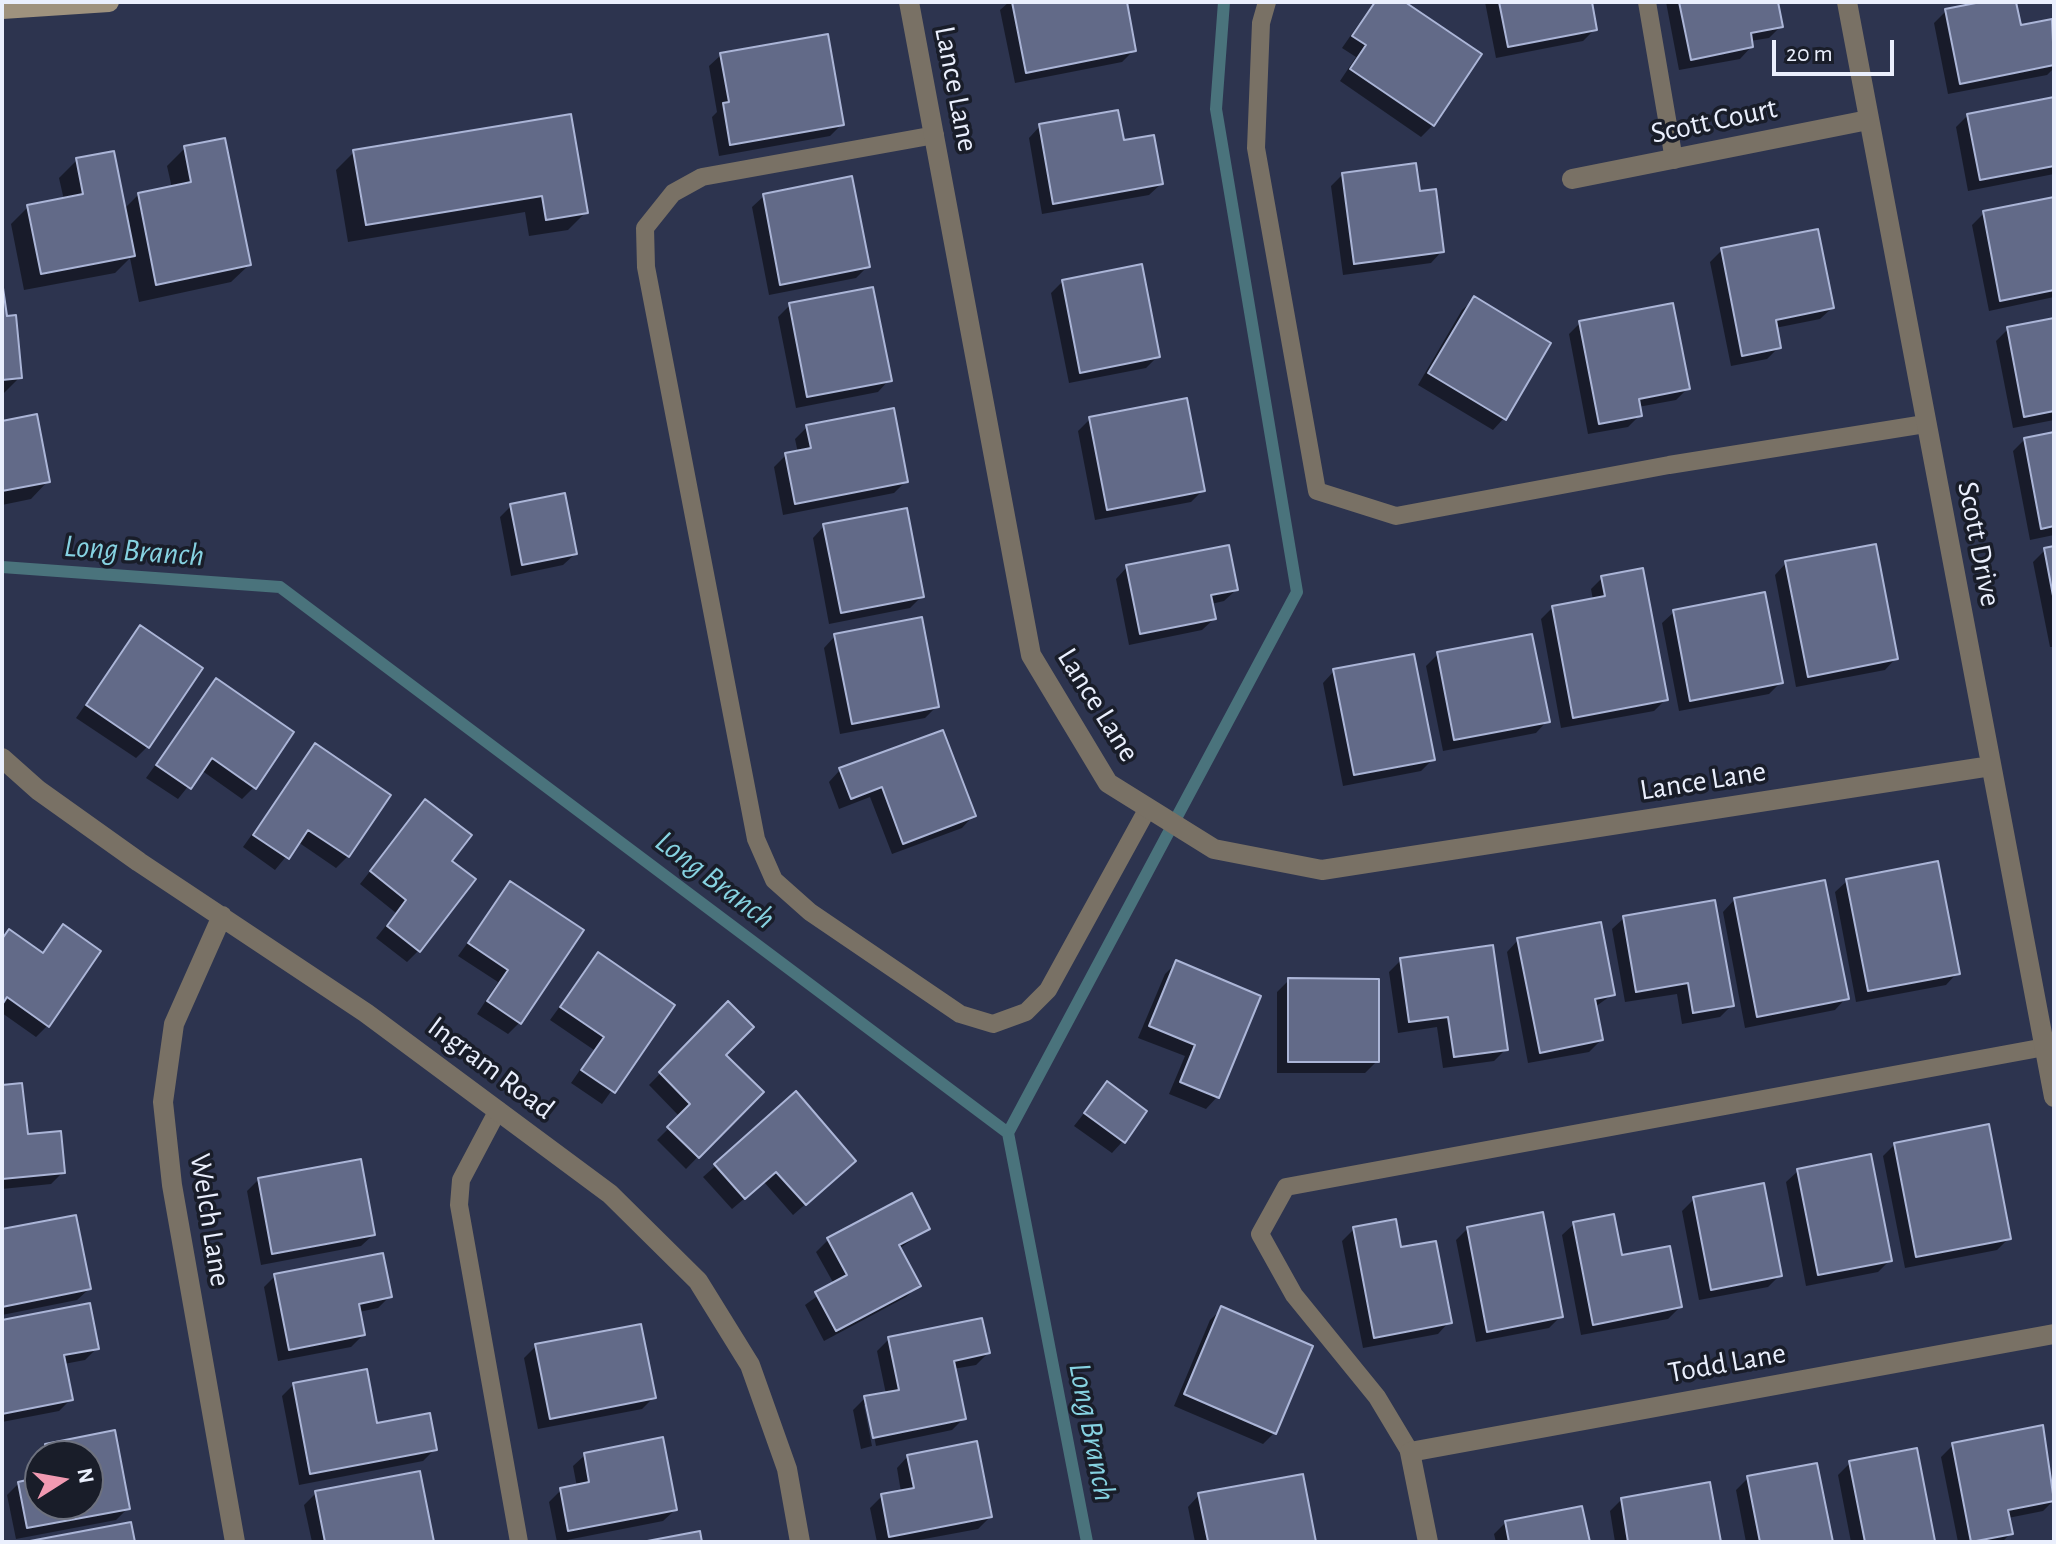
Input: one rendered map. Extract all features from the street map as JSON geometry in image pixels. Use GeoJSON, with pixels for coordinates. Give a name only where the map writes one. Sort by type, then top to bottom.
{"type":"FeatureCollection","features":[{"type":"Feature","properties":{"kind":"main road"},"geometry":{"type":"LineString","coordinates":[[2,9],[109,2]]}},
{"type":"Feature","properties":{"kind":"street","name":"Lance Lane"},"geometry":{"type":"LineString","coordinates":[[909,2],[1031,655],[1108,783],[1214,849],[1322,870],[1991,766]]}},
{"type":"Feature","properties":{"kind":"street","name":"Scott Drive"},"geometry":{"type":"LineString","coordinates":[[1847,2],[2054,1097]]}},
{"type":"Feature","properties":{"kind":"street","name":"Scott Court"},"geometry":{"type":"LineString","coordinates":[[1572,179],[1868,120]]}},
{"type":"Feature","properties":{"kind":"street","name":"Ingram Road"},"geometry":{"type":"LineString","coordinates":[[2,758],[38,790],[366,1013],[610,1194],[698,1281],[750,1365],[787,1469],[800,1542]]}},
{"type":"Feature","properties":{"kind":"street","name":"Welch Lane"},"geometry":{"type":"LineString","coordinates":[[222,916],[174,1024],[163,1102],[172,1185],[235,1542]]}},
{"type":"Feature","properties":{"kind":"street","name":"Todd Lane"},"geometry":{"type":"LineString","coordinates":[[1410,1452],[2054,1334]]}},
{"type":"Feature","properties":{"kind":"street"},"geometry":{"type":"LineString","coordinates":[[1410,1452],[1428,1542]]}},
{"type":"Feature","properties":{"kind":"lane"},"geometry":{"type":"LineString","coordinates":[[1267,2],[1261,23],[1256,148],[1317,491],[1396,516],[1669,465],[1925,424]]}},
{"type":"Feature","properties":{"kind":"lane"},"geometry":{"type":"LineString","coordinates":[[1647,2],[1674,160]]}},
{"type":"Feature","properties":{"kind":"lane"},"geometry":{"type":"LineString","coordinates":[[935,135],[702,177],[673,193],[645,228],[646,267],[756,839],[774,880],[810,912],[960,1014],[993,1024],[1026,1012],[1048,990],[1148,808]]}},
{"type":"Feature","properties":{"kind":"lane"},"geometry":{"type":"LineString","coordinates":[[1410,1452],[1377,1397],[1294,1295],[1260,1234],[1286,1187],[2045,1047]]}},
{"type":"Feature","properties":{"kind":"lane"},"geometry":{"type":"LineString","coordinates":[[498,1110],[461,1180],[459,1205],[519,1542]]}},
{"type":"Feature","properties":{"kind":"building"},"geometry":{"type":"Polygon","coordinates":[[[1012,2],[1127,2],[1136,51],[1026,73],[1012,2]]]}},
{"type":"Feature","properties":{"kind":"building"},"geometry":{"type":"Polygon","coordinates":[[[1375,2],[1405,2],[1482,54],[1434,126],[1350,69],[1366,45],[1352,36],[1375,2]]]}},
{"type":"Feature","properties":{"kind":"building"},"geometry":{"type":"Polygon","coordinates":[[[1499,2],[1592,2],[1597,30],[1508,47],[1499,2]]]}},
{"type":"Feature","properties":{"kind":"building"},"geometry":{"type":"Polygon","coordinates":[[[1679,2],[1778,2],[1783,27],[1751,33],[1753,47],[1691,60],[1679,2]]]}},
{"type":"Feature","properties":{"kind":"building"},"geometry":{"type":"Polygon","coordinates":[[[1981,2],[2016,2],[2021,25],[2052,19],[2054,65],[1960,84],[1945,9],[1981,2]]]}},
{"type":"Feature","properties":{"kind":"building"},"geometry":{"type":"Polygon","coordinates":[[[828,34],[844,125],[730,145],[723,103],[729,102],[720,53],[828,34]]]}},
{"type":"Feature","properties":{"kind":"building"},"geometry":{"type":"Polygon","coordinates":[[[2054,97],[2054,166],[1980,180],[1967,114],[2054,97]]]}},
{"type":"Feature","properties":{"kind":"building"},"geometry":{"type":"Polygon","coordinates":[[[1118,110],[1124,140],[1154,135],[1163,184],[1053,204],[1039,124],[1118,110]]]}},
{"type":"Feature","properties":{"kind":"building"},"geometry":{"type":"Polygon","coordinates":[[[571,114],[588,213],[546,220],[542,196],[366,225],[353,150],[571,114]]]}},
{"type":"Feature","properties":{"kind":"building"},"geometry":{"type":"Polygon","coordinates":[[[225,138],[251,265],[156,285],[138,193],[191,182],[184,146],[225,138]]]}},
{"type":"Feature","properties":{"kind":"building"},"geometry":{"type":"Polygon","coordinates":[[[114,151],[135,256],[41,274],[27,205],[83,194],[76,158],[114,151]]]}},
{"type":"Feature","properties":{"kind":"building"},"geometry":{"type":"Polygon","coordinates":[[[1416,163],[1420,191],[1436,189],[1444,252],[1354,264],[1342,173],[1416,163]]]}},
{"type":"Feature","properties":{"kind":"building"},"geometry":{"type":"Polygon","coordinates":[[[852,176],[870,267],[780,285],[763,194],[852,176]]]}},
{"type":"Feature","properties":{"kind":"building"},"geometry":{"type":"Polygon","coordinates":[[[2054,197],[2054,290],[2000,301],[1983,211],[2054,197]]]}},
{"type":"Feature","properties":{"kind":"building"},"geometry":{"type":"Polygon","coordinates":[[[1818,229],[1834,308],[1776,320],[1781,348],[1742,356],[1721,248],[1818,229]]]}},
{"type":"Feature","properties":{"kind":"building"},"geometry":{"type":"Polygon","coordinates":[[[1142,264],[1160,357],[1080,373],[1062,280],[1142,264]]]}},
{"type":"Feature","properties":{"kind":"building"},"geometry":{"type":"Polygon","coordinates":[[[2,281],[7,316],[16,315],[22,378],[2,380],[2,281]]]}},
{"type":"Feature","properties":{"kind":"building"},"geometry":{"type":"Polygon","coordinates":[[[873,287],[892,381],[807,397],[789,303],[873,287]]]}},
{"type":"Feature","properties":{"kind":"building"},"geometry":{"type":"Polygon","coordinates":[[[1474,296],[1551,343],[1506,420],[1428,373],[1474,296]]]}},
{"type":"Feature","properties":{"kind":"building"},"geometry":{"type":"Polygon","coordinates":[[[1673,303],[1690,389],[1639,399],[1642,416],[1599,424],[1579,321],[1673,303]]]}},
{"type":"Feature","properties":{"kind":"building"},"geometry":{"type":"Polygon","coordinates":[[[2054,318],[2054,411],[2024,417],[2007,327],[2054,318]]]}},
{"type":"Feature","properties":{"kind":"building"},"geometry":{"type":"Polygon","coordinates":[[[1187,398],[1205,491],[1107,510],[1089,417],[1187,398]]]}},
{"type":"Feature","properties":{"kind":"building"},"geometry":{"type":"Polygon","coordinates":[[[894,408],[908,482],[795,504],[785,453],[811,448],[806,425],[894,408]]]}},
{"type":"Feature","properties":{"kind":"building"},"geometry":{"type":"Polygon","coordinates":[[[37,414],[50,482],[2,491],[2,421],[37,414]]]}},
{"type":"Feature","properties":{"kind":"building"},"geometry":{"type":"Polygon","coordinates":[[[2054,432],[2054,526],[2041,529],[2024,438],[2054,432]]]}},
{"type":"Feature","properties":{"kind":"building"},"geometry":{"type":"Polygon","coordinates":[[[565,493],[577,554],[522,565],[510,504],[565,493]]]}},
{"type":"Feature","properties":{"kind":"building"},"geometry":{"type":"Polygon","coordinates":[[[907,508],[924,597],[841,613],[823,524],[907,508]]]}},
{"type":"Feature","properties":{"kind":"building"},"geometry":{"type":"Polygon","coordinates":[[[1876,544],[1898,659],[1808,677],[1785,561],[1876,544]]]}},
{"type":"Feature","properties":{"kind":"building"},"geometry":{"type":"Polygon","coordinates":[[[1229,545],[1238,590],[1211,595],[1216,619],[1140,634],[1126,565],[1229,545]]]}},
{"type":"Feature","properties":{"kind":"building"},"geometry":{"type":"Polygon","coordinates":[[[2054,546],[2054,601],[2044,548],[2054,546]]]}},
{"type":"Feature","properties":{"kind":"building"},"geometry":{"type":"Polygon","coordinates":[[[1643,568],[1668,700],[1573,718],[1552,606],[1605,596],[1601,576],[1643,568]]]}},
{"type":"Feature","properties":{"kind":"building"},"geometry":{"type":"Polygon","coordinates":[[[1765,592],[1783,683],[1690,701],[1673,610],[1765,592]]]}},
{"type":"Feature","properties":{"kind":"building"},"geometry":{"type":"Polygon","coordinates":[[[922,617],[939,707],[852,724],[834,634],[922,617]]]}},
{"type":"Feature","properties":{"kind":"building"},"geometry":{"type":"Polygon","coordinates":[[[140,625],[203,668],[149,748],[86,705],[140,625]]]}},
{"type":"Feature","properties":{"kind":"building"},"geometry":{"type":"Polygon","coordinates":[[[1532,634],[1550,722],[1454,740],[1437,652],[1532,634]]]}},
{"type":"Feature","properties":{"kind":"building"},"geometry":{"type":"Polygon","coordinates":[[[1414,654],[1435,760],[1354,775],[1333,669],[1414,654]]]}},
{"type":"Feature","properties":{"kind":"building"},"geometry":{"type":"Polygon","coordinates":[[[216,678],[294,732],[256,789],[212,758],[191,789],[156,765],[216,678]]]}},
{"type":"Feature","properties":{"kind":"building"},"geometry":{"type":"Polygon","coordinates":[[[943,730],[976,816],[903,844],[882,787],[851,799],[839,768],[943,730]]]}},
{"type":"Feature","properties":{"kind":"building"},"geometry":{"type":"Polygon","coordinates":[[[315,743],[391,795],[349,857],[308,830],[289,859],[253,835],[315,743]]]}},
{"type":"Feature","properties":{"kind":"building"},"geometry":{"type":"Polygon","coordinates":[[[425,799],[472,835],[452,861],[476,879],[420,952],[387,926],[406,900],[370,871],[425,799]]]}},
{"type":"Feature","properties":{"kind":"building"},"geometry":{"type":"Polygon","coordinates":[[[1938,861],[1960,974],[1868,991],[1846,879],[1938,861]]]}},
{"type":"Feature","properties":{"kind":"building"},"geometry":{"type":"Polygon","coordinates":[[[1825,880],[1849,999],[1757,1017],[1734,898],[1825,880]]]}},
{"type":"Feature","properties":{"kind":"building"},"geometry":{"type":"Polygon","coordinates":[[[510,881],[584,930],[521,1024],[487,1001],[508,970],[468,943],[510,881]]]}},
{"type":"Feature","properties":{"kind":"building"},"geometry":{"type":"Polygon","coordinates":[[[1715,900],[1734,1006],[1693,1013],[1688,983],[1636,992],[1623,916],[1715,900]]]}},
{"type":"Feature","properties":{"kind":"building"},"geometry":{"type":"Polygon","coordinates":[[[1601,922],[1615,995],[1595,999],[1603,1040],[1540,1053],[1517,938],[1601,922]]]}},
{"type":"Feature","properties":{"kind":"building"},"geometry":{"type":"Polygon","coordinates":[[[63,924],[101,951],[49,1027],[7,997],[2,1005],[2,939],[9,929],[43,953],[63,924]]]}},
{"type":"Feature","properties":{"kind":"building"},"geometry":{"type":"Polygon","coordinates":[[[1493,945],[1508,1050],[1454,1057],[1448,1017],[1409,1022],[1400,958],[1493,945]]]}},
{"type":"Feature","properties":{"kind":"building"},"geometry":{"type":"Polygon","coordinates":[[[598,952],[675,1005],[615,1093],[581,1070],[604,1037],[560,1007],[598,952]]]}},
{"type":"Feature","properties":{"kind":"building"},"geometry":{"type":"Polygon","coordinates":[[[1176,960],[1261,996],[1219,1098],[1180,1082],[1195,1045],[1149,1026],[1176,960]]]}},
{"type":"Feature","properties":{"kind":"building"},"geometry":{"type":"Polygon","coordinates":[[[1288,978],[1379,979],[1379,1062],[1288,1062],[1288,978]]]}},
{"type":"Feature","properties":{"kind":"building"},"geometry":{"type":"Polygon","coordinates":[[[728,1001],[754,1027],[726,1055],[764,1092],[699,1158],[667,1127],[690,1104],[659,1072],[728,1001]]]}},
{"type":"Feature","properties":{"kind":"building"},"geometry":{"type":"Polygon","coordinates":[[[1107,1081],[1147,1111],[1125,1143],[1084,1113],[1107,1081]]]}},
{"type":"Feature","properties":{"kind":"building"},"geometry":{"type":"Polygon","coordinates":[[[22,1083],[28,1134],[61,1131],[65,1173],[2,1179],[2,1085],[22,1083]]]}},
{"type":"Feature","properties":{"kind":"building"},"geometry":{"type":"Polygon","coordinates":[[[796,1091],[856,1161],[806,1205],[776,1172],[745,1199],[714,1164],[796,1091]]]}},
{"type":"Feature","properties":{"kind":"building"},"geometry":{"type":"Polygon","coordinates":[[[1989,1124],[2011,1239],[1916,1257],[1894,1143],[1989,1124]]]}},
{"type":"Feature","properties":{"kind":"building"},"geometry":{"type":"Polygon","coordinates":[[[1871,1154],[1892,1261],[1818,1275],[1797,1169],[1871,1154]]]}},
{"type":"Feature","properties":{"kind":"building"},"geometry":{"type":"Polygon","coordinates":[[[361,1159],[375,1235],[272,1254],[258,1178],[361,1159]]]}},
{"type":"Feature","properties":{"kind":"building"},"geometry":{"type":"Polygon","coordinates":[[[1764,1183],[1782,1276],[1711,1290],[1693,1197],[1764,1183]]]}},
{"type":"Feature","properties":{"kind":"building"},"geometry":{"type":"Polygon","coordinates":[[[912,1193],[930,1229],[899,1245],[921,1286],[836,1331],[815,1292],[847,1275],[827,1238],[912,1193]]]}},
{"type":"Feature","properties":{"kind":"building"},"geometry":{"type":"Polygon","coordinates":[[[1543,1212],[1563,1317],[1487,1332],[1467,1227],[1543,1212]]]}},
{"type":"Feature","properties":{"kind":"building"},"geometry":{"type":"Polygon","coordinates":[[[1614,1214],[1622,1255],[1670,1246],[1682,1307],[1593,1325],[1573,1222],[1614,1214]]]}},
{"type":"Feature","properties":{"kind":"building"},"geometry":{"type":"Polygon","coordinates":[[[76,1215],[91,1289],[2,1307],[2,1229],[76,1215]]]}},
{"type":"Feature","properties":{"kind":"building"},"geometry":{"type":"Polygon","coordinates":[[[1396,1219],[1401,1247],[1436,1241],[1452,1323],[1374,1338],[1353,1227],[1396,1219]]]}},
{"type":"Feature","properties":{"kind":"building"},"geometry":{"type":"Polygon","coordinates":[[[383,1253],[392,1297],[359,1304],[365,1335],[289,1350],[274,1274],[383,1253]]]}},
{"type":"Feature","properties":{"kind":"building"},"geometry":{"type":"Polygon","coordinates":[[[90,1303],[99,1349],[64,1355],[73,1400],[2,1414],[2,1320],[90,1303]]]}},
{"type":"Feature","properties":{"kind":"building"},"geometry":{"type":"Polygon","coordinates":[[[1221,1306],[1313,1346],[1276,1434],[1184,1394],[1221,1306]]]}},
{"type":"Feature","properties":{"kind":"building"},"geometry":{"type":"Polygon","coordinates":[[[982,1318],[990,1353],[954,1361],[966,1419],[873,1438],[864,1396],[899,1390],[888,1337],[982,1318]]]}},
{"type":"Feature","properties":{"kind":"building"},"geometry":{"type":"Polygon","coordinates":[[[641,1324],[656,1398],[550,1419],[535,1344],[641,1324]]]}},
{"type":"Feature","properties":{"kind":"building"},"geometry":{"type":"Polygon","coordinates":[[[367,1369],[377,1423],[430,1413],[437,1450],[310,1474],[293,1383],[367,1369]]]}},
{"type":"Feature","properties":{"kind":"building"},"geometry":{"type":"Polygon","coordinates":[[[2043,1425],[2054,1501],[2008,1510],[2013,1534],[1971,1542],[1952,1443],[2043,1425]]]}},
{"type":"Feature","properties":{"kind":"building"},"geometry":{"type":"Polygon","coordinates":[[[115,1430],[130,1509],[104,1514],[104,1440],[65,1440],[115,1430]]]}},
{"type":"Feature","properties":{"kind":"building"},"geometry":{"type":"Polygon","coordinates":[[[663,1437],[677,1510],[568,1531],[560,1488],[589,1482],[584,1453],[663,1437]]]}},
{"type":"Feature","properties":{"kind":"building"},"geometry":{"type":"Polygon","coordinates":[[[977,1441],[992,1517],[889,1537],[881,1494],[914,1488],[907,1455],[977,1441]]]}},
{"type":"Feature","properties":{"kind":"building"},"geometry":{"type":"Polygon","coordinates":[[[1917,1448],[1935,1541],[1865,1542],[1849,1461],[1917,1448]]]}},
{"type":"Feature","properties":{"kind":"building"},"geometry":{"type":"Polygon","coordinates":[[[1817,1463],[1833,1542],[1760,1542],[1747,1476],[1817,1463]]]}},
{"type":"Feature","properties":{"kind":"building"},"geometry":{"type":"Polygon","coordinates":[[[420,1471],[434,1542],[325,1542],[315,1491],[420,1471]]]}},
{"type":"Feature","properties":{"kind":"building"},"geometry":{"type":"Polygon","coordinates":[[[1303,1474],[1316,1542],[1205,1542],[1208,1541],[1198,1493],[1303,1474]]]}},
{"type":"Feature","properties":{"kind":"building"},"geometry":{"type":"Polygon","coordinates":[[[24,1481],[24,1513],[18,1482],[24,1481]]]}},
{"type":"Feature","properties":{"kind":"building"},"geometry":{"type":"Polygon","coordinates":[[[1710,1482],[1721,1542],[1628,1542],[1621,1498],[1710,1482]]]}},
{"type":"Feature","properties":{"kind":"building"},"geometry":{"type":"Polygon","coordinates":[[[1582,1506],[1590,1542],[1509,1542],[1505,1521],[1582,1506]]]}},
{"type":"Feature","properties":{"kind":"building"},"geometry":{"type":"Polygon","coordinates":[[[25,1520],[70,1520],[27,1528],[25,1520]]]}},
{"type":"Feature","properties":{"kind":"building"},"geometry":{"type":"Polygon","coordinates":[[[131,1522],[135,1542],[30,1541],[131,1522]]]}},
{"type":"Feature","properties":{"kind":"building"},"geometry":{"type":"Polygon","coordinates":[[[700,1531],[702,1542],[642,1542],[700,1531]]]}},
{"type":"Feature","properties":{"kind":"waterway"},"geometry":{"type":"LineString","coordinates":[[1008,1133],[1297,592],[1216,109],[1224,2]]}},
{"type":"Feature","properties":{"kind":"waterway","name":"Long Branch"},"geometry":{"type":"LineString","coordinates":[[2,567],[280,587],[1008,1133],[1087,1542]]}}]}
